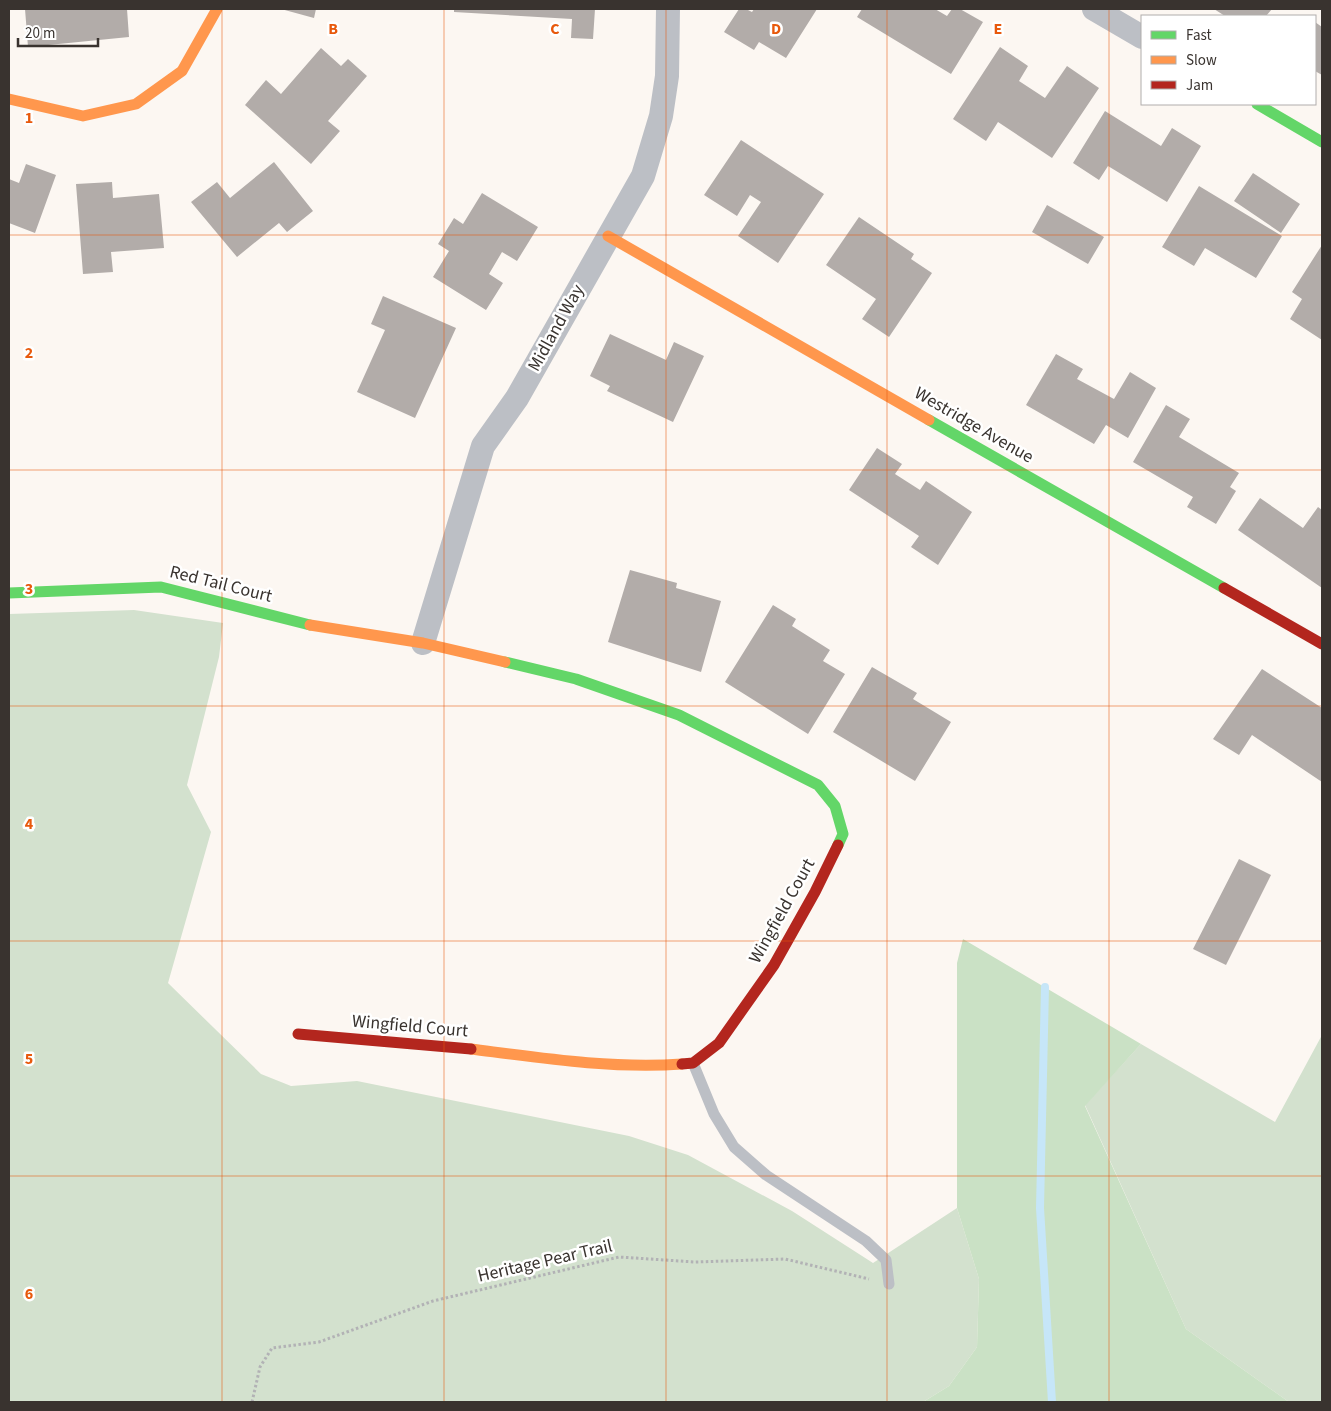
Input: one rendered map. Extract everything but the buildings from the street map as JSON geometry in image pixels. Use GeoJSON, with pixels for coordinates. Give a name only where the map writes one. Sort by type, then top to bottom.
{"type":"FeatureCollection","features":[{"type":"Feature","properties":{"kind":"street"},"geometry":{"type":"LineString","coordinates":[[9,99],[83,116],[136,104],[182,71],[217,9]]}},
{"type":"Feature","properties":{"kind":"street","name":"Midland Way"},"geometry":{"type":"LineString","coordinates":[[423,643],[483,446],[517,398],[643,176],[661,116],[667,76],[668,9]]}},
{"type":"Feature","properties":{"kind":"street"},"geometry":{"type":"LineString","coordinates":[[1094,9],[1141,36]]}},
{"type":"Feature","properties":{"kind":"street"},"geometry":{"type":"LineString","coordinates":[[1259,105],[1322,142]]}},
{"type":"Feature","properties":{"kind":"street","name":"Westridge Avenue"},"geometry":{"type":"LineString","coordinates":[[608,236],[1322,644]]}},
{"type":"Feature","properties":{"kind":"street","name":"Red Tail Court"},"geometry":{"type":"LineString","coordinates":[[9,593],[161,587],[322,628],[423,643]]}},
{"type":"Feature","properties":{"kind":"street","name":"Wingfield Court"},"geometry":{"type":"LineString","coordinates":[[298,1034],[443,1044],[552,1059],[654,1066],[693,1063],[719,1043],[774,965],[815,892],[843,834],[835,806],[818,785],[679,715],[576,679],[423,643]]}},
{"type":"Feature","properties":{"kind":"lane"},"geometry":{"type":"LineString","coordinates":[[693,1063],[714,1114],[734,1147],[766,1175],[866,1241],[886,1260],[889,1284]]}},
{"type":"Feature","properties":{"kind":"path","name":"Heritage Pear Trail"},"geometry":{"type":"LineString","coordinates":[[252,1402],[260,1367],[272,1348],[319,1342],[433,1301],[619,1257],[695,1262],[785,1259],[889,1284]]}},
{"type":"Feature","properties":{"kind":"green space"},"geometry":{"type":"Polygon","coordinates":[[[134,610],[223,623],[219,657],[187,785],[211,832],[168,983],[261,1074],[291,1086],[357,1081],[629,1136],[688,1155],[792,1211],[873,1263],[957,1208],[979,1279],[977,1347],[949,1386],[923,1402],[9,1402],[9,614],[134,610]]]}},
{"type":"Feature","properties":{"kind":"green space"},"geometry":{"type":"Polygon","coordinates":[[[963,939],[1141,1044],[1085,1106],[1186,1329],[1289,1402],[923,1402],[949,1386],[977,1347],[979,1279],[957,1208],[957,963],[963,939]]]}},
{"type":"Feature","properties":{"kind":"green space"},"geometry":{"type":"Polygon","coordinates":[[[1322,1035],[1322,1402],[1289,1402],[1186,1329],[1085,1105],[1141,1044],[1275,1122],[1322,1035]]]}},
{"type":"Feature","properties":{"kind":"waterway"},"geometry":{"type":"LineString","coordinates":[[1045,987],[1040,1208],[1052,1402]]}},
{"type":"Feature","properties":{"kind":"traffic: fast"},"geometry":{"type":"LineString","coordinates":[[1259,105],[1322,142]]}},
{"type":"Feature","properties":{"kind":"traffic: fast"},"geometry":{"type":"LineString","coordinates":[[929,420],[1224,588]]}},
{"type":"Feature","properties":{"kind":"traffic: fast"},"geometry":{"type":"LineString","coordinates":[[9,593],[161,587],[310,625]]}},
{"type":"Feature","properties":{"kind":"traffic: fast"},"geometry":{"type":"LineString","coordinates":[[505,662],[576,679],[679,715],[818,785],[835,806],[843,834],[838,845]]}},
{"type":"Feature","properties":{"kind":"traffic: slow"},"geometry":{"type":"LineString","coordinates":[[9,99],[83,116],[136,104],[182,71],[217,9]]}},
{"type":"Feature","properties":{"kind":"traffic: slow"},"geometry":{"type":"LineString","coordinates":[[608,236],[929,420]]}},
{"type":"Feature","properties":{"kind":"traffic: slow"},"geometry":{"type":"LineString","coordinates":[[310,625],[423,643],[505,662]]}},
{"type":"Feature","properties":{"kind":"traffic: slow"},"geometry":{"type":"LineString","coordinates":[[471,1049],[603,1064],[682,1064]]}},
{"type":"Feature","properties":{"kind":"traffic: jam"},"geometry":{"type":"LineString","coordinates":[[1224,588],[1322,644]]}},
{"type":"Feature","properties":{"kind":"traffic: jam"},"geometry":{"type":"LineString","coordinates":[[682,1064],[693,1063],[719,1043],[774,965],[815,892],[838,845]]}},
{"type":"Feature","properties":{"kind":"traffic: jam"},"geometry":{"type":"LineString","coordinates":[[298,1034],[471,1049]]}}]}
